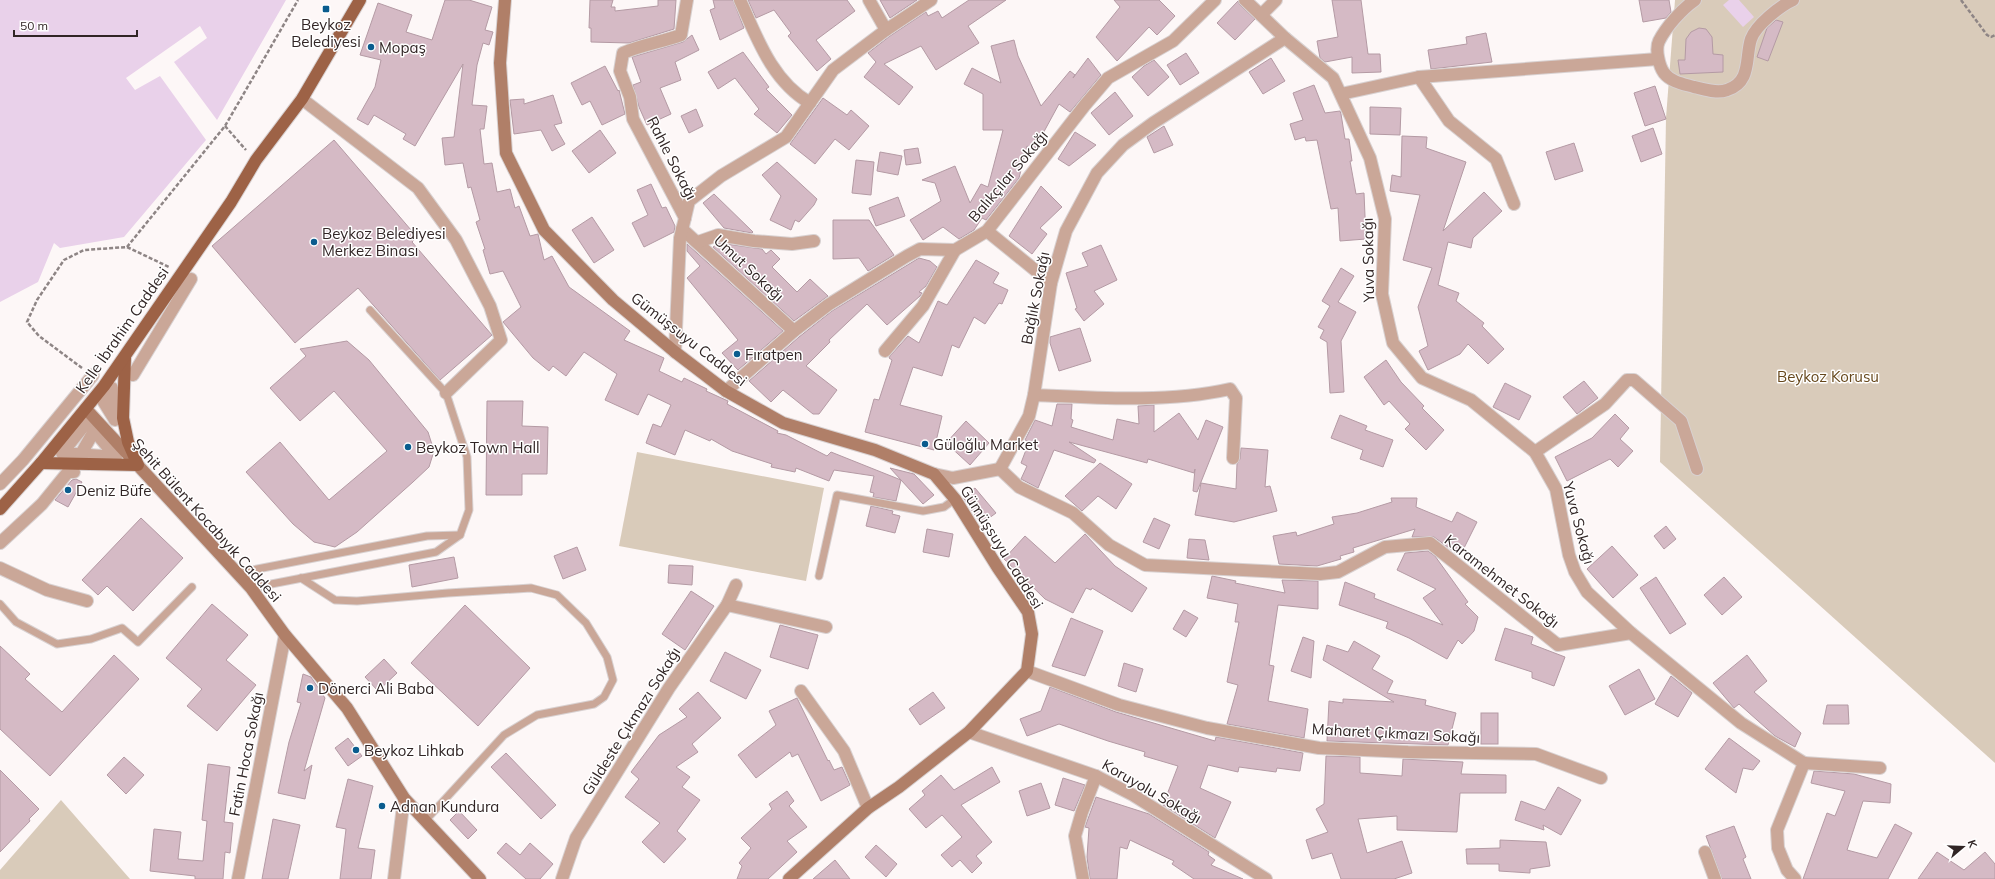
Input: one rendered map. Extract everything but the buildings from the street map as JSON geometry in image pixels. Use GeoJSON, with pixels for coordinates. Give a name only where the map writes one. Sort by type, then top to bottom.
{"type":"FeatureCollection","features":[{"type":"Feature","properties":{"kind":"main road","name":"Kelle İbrahim Caddesi"},"geometry":{"type":"LineString","coordinates":[[0,509],[41,463],[86,408],[187,276],[256,160],[302,99],[360,0]]}},
{"type":"Feature","properties":{"kind":"main road"},"geometry":{"type":"LineString","coordinates":[[41,463],[138,465],[128,442],[123,418],[125,357]]}},
{"type":"Feature","properties":{"kind":"street","name":"Gümüşsuyu Caddesi"},"geometry":{"type":"LineString","coordinates":[[505,0],[500,63],[506,153],[544,230],[613,300],[675,352],[726,391],[783,423],[875,450],[934,474],[956,499],[998,568],[1028,612],[1032,634],[1027,670]]}},
{"type":"Feature","properties":{"kind":"street","name":"Rahle Sokağı"},"geometry":{"type":"LineString","coordinates":[[683,224],[633,118],[630,97],[620,71],[623,54],[634,48],[666,41],[682,35],[687,0]]}},
{"type":"Feature","properties":{"kind":"street"},"geometry":{"type":"LineString","coordinates":[[740,0],[756,36],[778,76],[800,98],[810,103]]}},
{"type":"Feature","properties":{"kind":"street"},"geometry":{"type":"LineString","coordinates":[[868,0],[886,30]]}},
{"type":"Feature","properties":{"kind":"street"},"geometry":{"type":"LineString","coordinates":[[675,352],[676,297],[680,238],[689,201],[721,176],[786,137],[833,70],[886,30],[931,0]]}},
{"type":"Feature","properties":{"kind":"street","name":"Balıkçılar Sokağı"},"geometry":{"type":"LineString","coordinates":[[955,250],[987,230],[1108,78],[1173,41],[1215,0]]}},
{"type":"Feature","properties":{"kind":"street","name":"Yuva Sokağı"},"geometry":{"type":"LineString","coordinates":[[1245,0],[1285,38],[1333,78],[1370,158],[1385,219],[1382,294],[1393,343],[1422,378],[1471,400],[1535,452],[1556,489],[1569,556],[1575,572],[1587,592],[1631,633]]}},
{"type":"Feature","properties":{"kind":"street"},"geometry":{"type":"LineString","coordinates":[[1261,15],[1276,0]]}},
{"type":"Feature","properties":{"kind":"street"},"geometry":{"type":"LineString","coordinates":[[1695,0],[1668,28],[1658,42],[1658,59],[1664,73],[1676,82],[1710,91],[1726,90],[1742,78],[1747,68],[1751,39],[1760,26],[1793,0]]}},
{"type":"Feature","properties":{"kind":"street","name":"Bağlık Sokağı"},"geometry":{"type":"LineString","coordinates":[[1000,470],[1029,416],[1034,395],[1051,283],[1066,231],[1097,173],[1123,145],[1285,38]]}},
{"type":"Feature","properties":{"kind":"street"},"geometry":{"type":"LineString","coordinates":[[1340,94],[1418,77],[1658,59]]}},
{"type":"Feature","properties":{"kind":"street"},"geometry":{"type":"LineString","coordinates":[[1418,77],[1449,121],[1496,159],[1514,204]]}},
{"type":"Feature","properties":{"kind":"street"},"geometry":{"type":"LineString","coordinates":[[302,99],[418,188],[456,240],[490,306],[502,340],[446,393]]}},
{"type":"Feature","properties":{"kind":"street","name":"Umut Sokağı"},"geometry":{"type":"LineString","coordinates":[[683,224],[698,242],[794,331]]}},
{"type":"Feature","properties":{"kind":"street"},"geometry":{"type":"LineString","coordinates":[[987,230],[1051,283]]}},
{"type":"Feature","properties":{"kind":"street"},"geometry":{"type":"LineString","coordinates":[[698,242],[718,235],[754,241],[792,244],[814,241]]}},
{"type":"Feature","properties":{"kind":"street"},"geometry":{"type":"LineString","coordinates":[[726,391],[794,331],[828,305],[920,249],[955,250],[923,306],[885,351]]}},
{"type":"Feature","properties":{"kind":"street","name":"Kelle İbrahim Caddesi"},"geometry":{"type":"LineString","coordinates":[[133,375],[187,276]]}},
{"type":"Feature","properties":{"kind":"street","name":"Kelle İbrahim Caddesi"},"geometry":{"type":"LineString","coordinates":[[0,484],[28,455],[92,375]]}},
{"type":"Feature","properties":{"kind":"street"},"geometry":{"type":"LineString","coordinates":[[1535,452],[1605,404],[1627,380],[1634,380],[1681,421],[1697,469]]}},
{"type":"Feature","properties":{"kind":"street"},"geometry":{"type":"LineString","coordinates":[[1034,395],[1162,397],[1205,395],[1230,389],[1236,398],[1233,458]]}},
{"type":"Feature","properties":{"kind":"street","name":"Şehit Bülent Kocabıyık Caddesi"},"geometry":{"type":"LineString","coordinates":[[86,408],[251,588],[285,635],[347,708],[404,798],[480,879]]}},
{"type":"Feature","properties":{"kind":"street"},"geometry":{"type":"LineString","coordinates":[[87,422],[116,457],[81,454],[62,453],[87,422]]}},
{"type":"Feature","properties":{"kind":"street"},"geometry":{"type":"LineString","coordinates":[[81,454],[94,431]]}},
{"type":"Feature","properties":{"kind":"street"},"geometry":{"type":"LineString","coordinates":[[934,474],[953,478],[1000,470]]}},
{"type":"Feature","properties":{"kind":"street","name":"Karamehmet Sokağı"},"geometry":{"type":"LineString","coordinates":[[1000,470],[1019,486],[1073,513],[1109,545],[1145,565],[1320,574],[1338,572],[1384,547],[1430,543],[1558,645],[1631,633]]}},
{"type":"Feature","properties":{"kind":"street"},"geometry":{"type":"LineString","coordinates":[[0,543],[42,504],[68,472],[74,472]]}},
{"type":"Feature","properties":{"kind":"street"},"geometry":{"type":"LineString","coordinates":[[0,568],[47,590],[88,601]]}},
{"type":"Feature","properties":{"kind":"street","name":"Güldeste Çıkmazı Sokağı"},"geometry":{"type":"LineString","coordinates":[[562,879],[576,838],[669,688],[726,605],[736,585]]}},
{"type":"Feature","properties":{"kind":"street"},"geometry":{"type":"LineString","coordinates":[[726,605],[826,627]]}},
{"type":"Feature","properties":{"kind":"street"},"geometry":{"type":"LineString","coordinates":[[1631,633],[1741,723],[1804,763],[1880,768]]}},
{"type":"Feature","properties":{"kind":"street","name":"Fatin Hoca Sokağı"},"geometry":{"type":"LineString","coordinates":[[238,879],[285,635]]}},
{"type":"Feature","properties":{"kind":"street"},"geometry":{"type":"LineString","coordinates":[[790,879],[868,808],[899,787],[969,732],[1027,670]]}},
{"type":"Feature","properties":{"kind":"street","name":"Maharet Çıkmazı Sokağı"},"geometry":{"type":"LineString","coordinates":[[1027,670],[1119,705],[1207,728],[1319,748],[1408,752],[1536,754],[1601,778]]}},
{"type":"Feature","properties":{"kind":"street"},"geometry":{"type":"LineString","coordinates":[[801,690],[844,751],[868,808]]}},
{"type":"Feature","properties":{"kind":"street","name":"Koruyolu Sokağı"},"geometry":{"type":"LineString","coordinates":[[969,732],[1096,776],[1132,795],[1266,879]]}},
{"type":"Feature","properties":{"kind":"street"},"geometry":{"type":"LineString","coordinates":[[1795,879],[1787,870],[1778,848],[1777,830],[1804,763]]}},
{"type":"Feature","properties":{"kind":"street"},"geometry":{"type":"LineString","coordinates":[[1083,879],[1075,836],[1096,776]]}},
{"type":"Feature","properties":{"kind":"street"},"geometry":{"type":"LineString","coordinates":[[394,879],[404,798]]}},
{"type":"Feature","properties":{"kind":"street"},"geometry":{"type":"LineString","coordinates":[[1704,852],[1715,879]]}},
{"type":"Feature","properties":{"kind":"lane"},"geometry":{"type":"LineString","coordinates":[[251,588],[436,552],[460,535],[469,510],[467,457],[446,393],[370,310]]}},
{"type":"Feature","properties":{"kind":"lane"},"geometry":{"type":"LineString","coordinates":[[819,576],[837,495],[923,511],[937,509],[956,499]]}},
{"type":"Feature","properties":{"kind":"lane"},"geometry":{"type":"LineString","coordinates":[[237,573],[427,536],[460,535]]}},
{"type":"Feature","properties":{"kind":"lane"},"geometry":{"type":"LineString","coordinates":[[301,578],[336,600],[357,602],[448,593],[531,588],[557,595],[586,623],[607,657],[613,680],[604,696],[594,704],[537,715],[504,735],[426,821]]}},
{"type":"Feature","properties":{"kind":"lane"},"geometry":{"type":"LineString","coordinates":[[0,604],[16,622],[57,644],[91,639],[122,628],[138,642],[192,587]]}},
{"type":"Feature","properties":{"kind":"path"},"geometry":{"type":"LineString","coordinates":[[127,247],[225,126],[298,0]]}},
{"type":"Feature","properties":{"kind":"path"},"geometry":{"type":"LineString","coordinates":[[1961,0],[1987,35],[1991,37],[1995,35]]}},
{"type":"Feature","properties":{"kind":"path"},"geometry":{"type":"LineString","coordinates":[[225,126],[256,160]]}},
{"type":"Feature","properties":{"kind":"path"},"geometry":{"type":"LineString","coordinates":[[92,375],[40,336],[26,322],[37,300],[64,260],[84,250],[127,247],[187,276]]}},
{"type":"Feature","properties":{"kind":"green space","name":"Beykoz Korusu"},"geometry":{"type":"Polygon","coordinates":[[[1675,0],[1995,0],[1995,763],[1660,462],[1666,118],[1675,0]]]}},
{"type":"Feature","properties":{"kind":"green space"},"geometry":{"type":"Polygon","coordinates":[[[637,452],[824,488],[806,581],[619,546],[637,452]]]}},
{"type":"Feature","properties":{"kind":"green space"},"geometry":{"type":"Polygon","coordinates":[[[61,800],[130,879],[0,879],[0,870],[61,800]]]}},
{"type":"Feature","properties":{"kind":"shaded area"},"geometry":{"type":"Polygon","coordinates":[[[0,0],[286,0],[217,120],[174,62],[207,38],[200,26],[126,78],[135,90],[160,76],[206,140],[124,237],[60,248],[54,243],[38,282],[0,302],[0,0]]]}},
{"type":"Feature","properties":{"kind":"shaded area"},"geometry":{"type":"Polygon","coordinates":[[[1729,0],[1739,0],[1754,17],[1743,27],[1723,5],[1729,0]]]}},
{"type":"Feature","properties":{"kind":"place","name":"Beykoz Belediyesi"},"geometry":{"type":"Point","coordinates":[326,9]}},
{"type":"Feature","properties":{"kind":"place","name":"Mopaş"},"geometry":{"type":"Point","coordinates":[371,47]}},
{"type":"Feature","properties":{"kind":"place","name":"Beykoz Belediyesi Merkez Binası"},"geometry":{"type":"Point","coordinates":[314,242]}},
{"type":"Feature","properties":{"kind":"place","name":"Fıratpen"},"geometry":{"type":"Point","coordinates":[737,354]}},
{"type":"Feature","properties":{"kind":"place","name":"Güloğlu Market"},"geometry":{"type":"Point","coordinates":[925,444]}},
{"type":"Feature","properties":{"kind":"place","name":"Beykoz Town Hall"},"geometry":{"type":"Point","coordinates":[408,447]}},
{"type":"Feature","properties":{"kind":"place","name":"Deniz Büfe"},"geometry":{"type":"Point","coordinates":[68,490]}},
{"type":"Feature","properties":{"kind":"place","name":"Dönerci Ali Baba"},"geometry":{"type":"Point","coordinates":[310,688]}},
{"type":"Feature","properties":{"kind":"place","name":"Beykoz Lihkab"},"geometry":{"type":"Point","coordinates":[356,750]}},
{"type":"Feature","properties":{"kind":"place","name":"Adnan Kundura"},"geometry":{"type":"Point","coordinates":[382,806]}}]}
